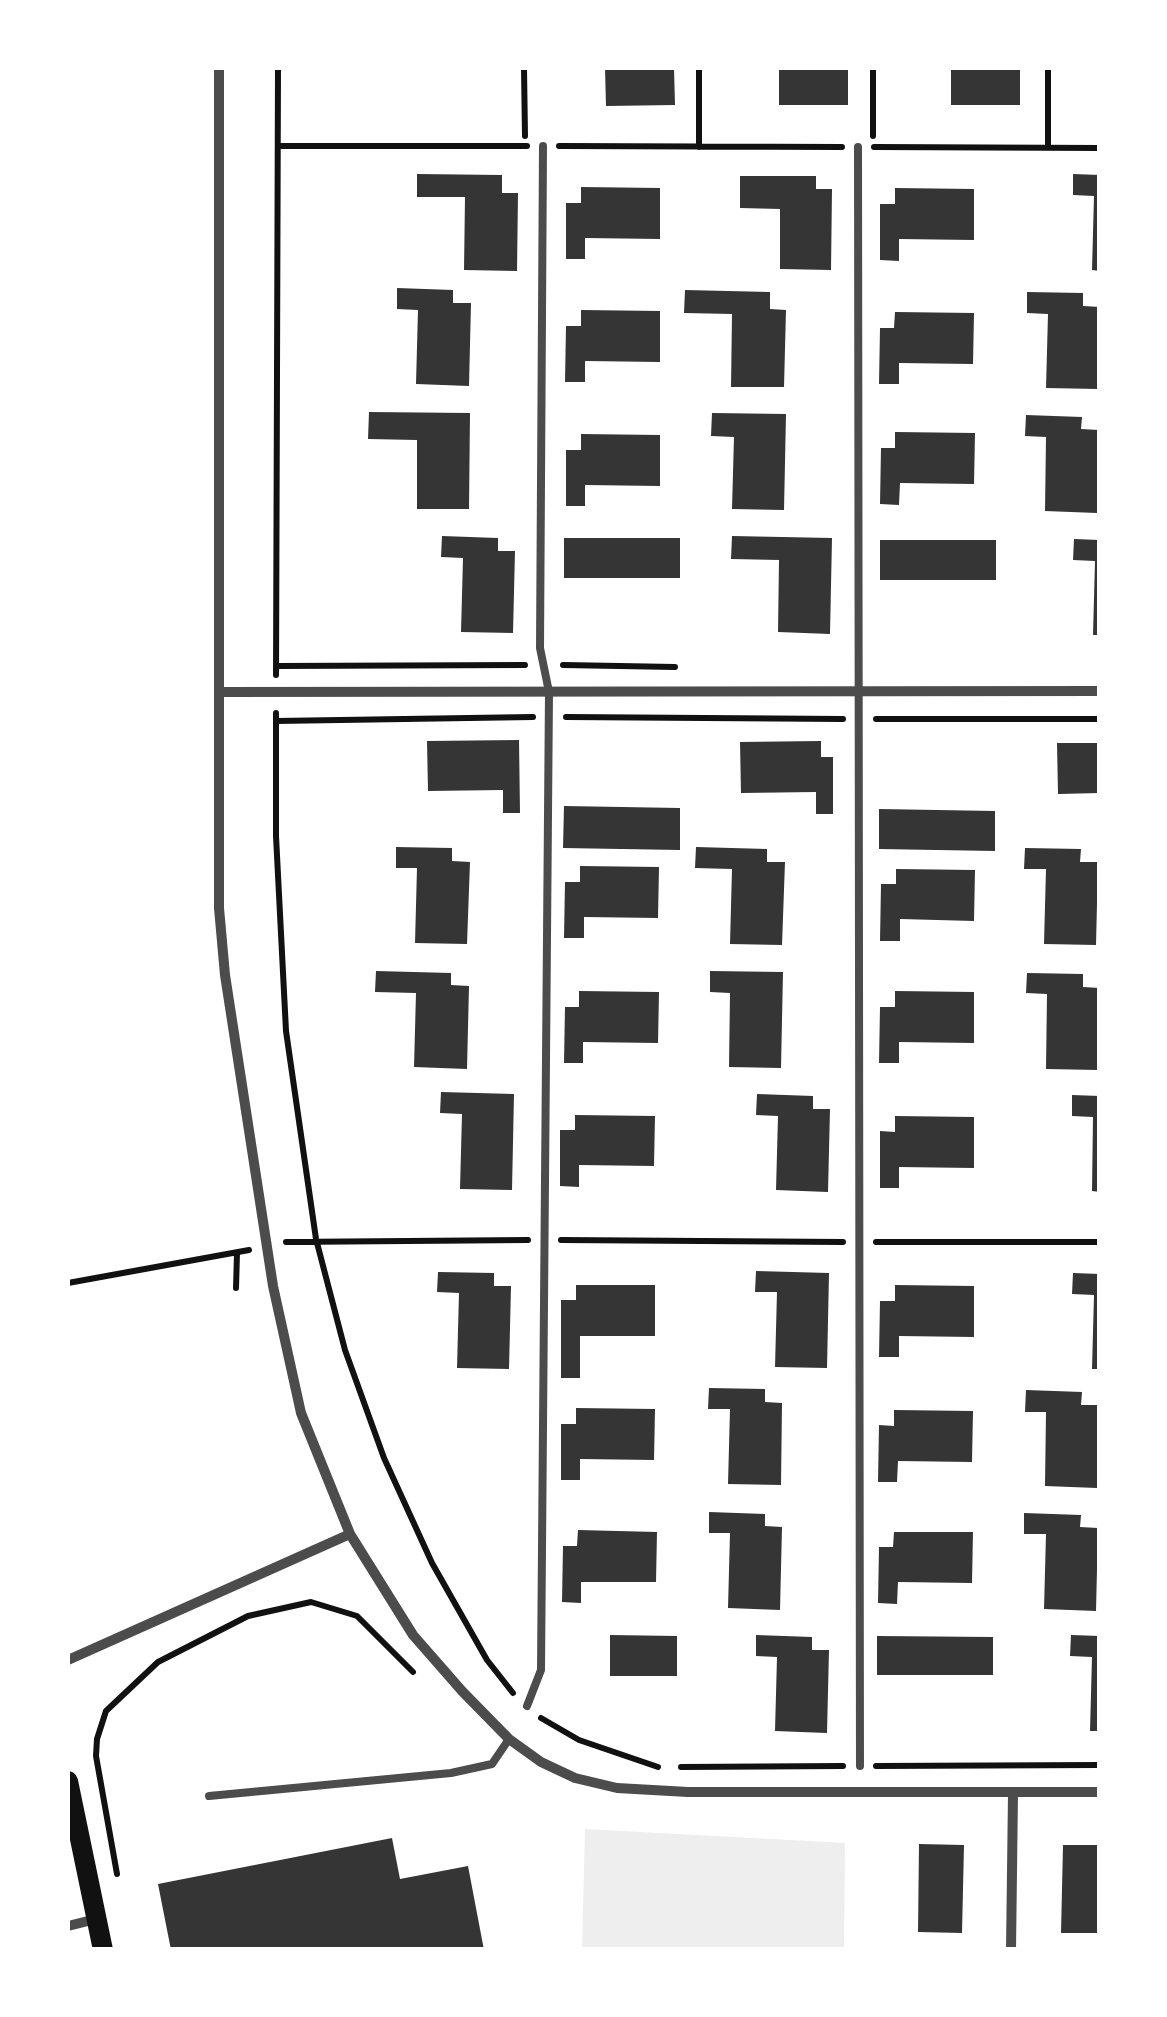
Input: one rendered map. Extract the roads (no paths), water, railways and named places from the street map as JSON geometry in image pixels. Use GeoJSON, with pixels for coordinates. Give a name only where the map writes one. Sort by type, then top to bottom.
{"type":"FeatureCollection","features":[{"type":"Feature","properties":{"kind":"main road"},"geometry":{"type":"LineString","coordinates":[[68,1780],[103,1950]]}},
{"type":"Feature","properties":{"kind":"street"},"geometry":{"type":"LineString","coordinates":[[220,68],[219,908],[224,975],[266,1246],[301,1413],[350,1534],[412,1636],[509,1739],[540,1762],[617,1788],[688,1792],[1100,1792]]}},
{"type":"Feature","properties":{"kind":"street"},"geometry":{"type":"LineString","coordinates":[[220,692],[1100,692]]}},
{"type":"Feature","properties":{"kind":"street"},"geometry":{"type":"LineString","coordinates":[[68,1660],[350,1534]]}},
{"type":"Feature","properties":{"kind":"street"},"geometry":{"type":"LineString","coordinates":[[1011,1950],[1012,1792]]}},
{"type":"Feature","properties":{"kind":"street"},"geometry":{"type":"LineString","coordinates":[[68,1926],[96,1919]]}},
{"type":"Feature","properties":{"kind":"lane"},"geometry":{"type":"LineString","coordinates":[[526,1706],[541,1670],[549,692],[540,648],[543,146]]}},
{"type":"Feature","properties":{"kind":"lane"},"geometry":{"type":"LineString","coordinates":[[858,147],[857,664],[862,692],[857,1242],[860,1766]]}},
{"type":"Feature","properties":{"kind":"lane"},"geometry":{"type":"LineString","coordinates":[[209,1796],[451,1773],[492,1764],[509,1739]]}}]}
